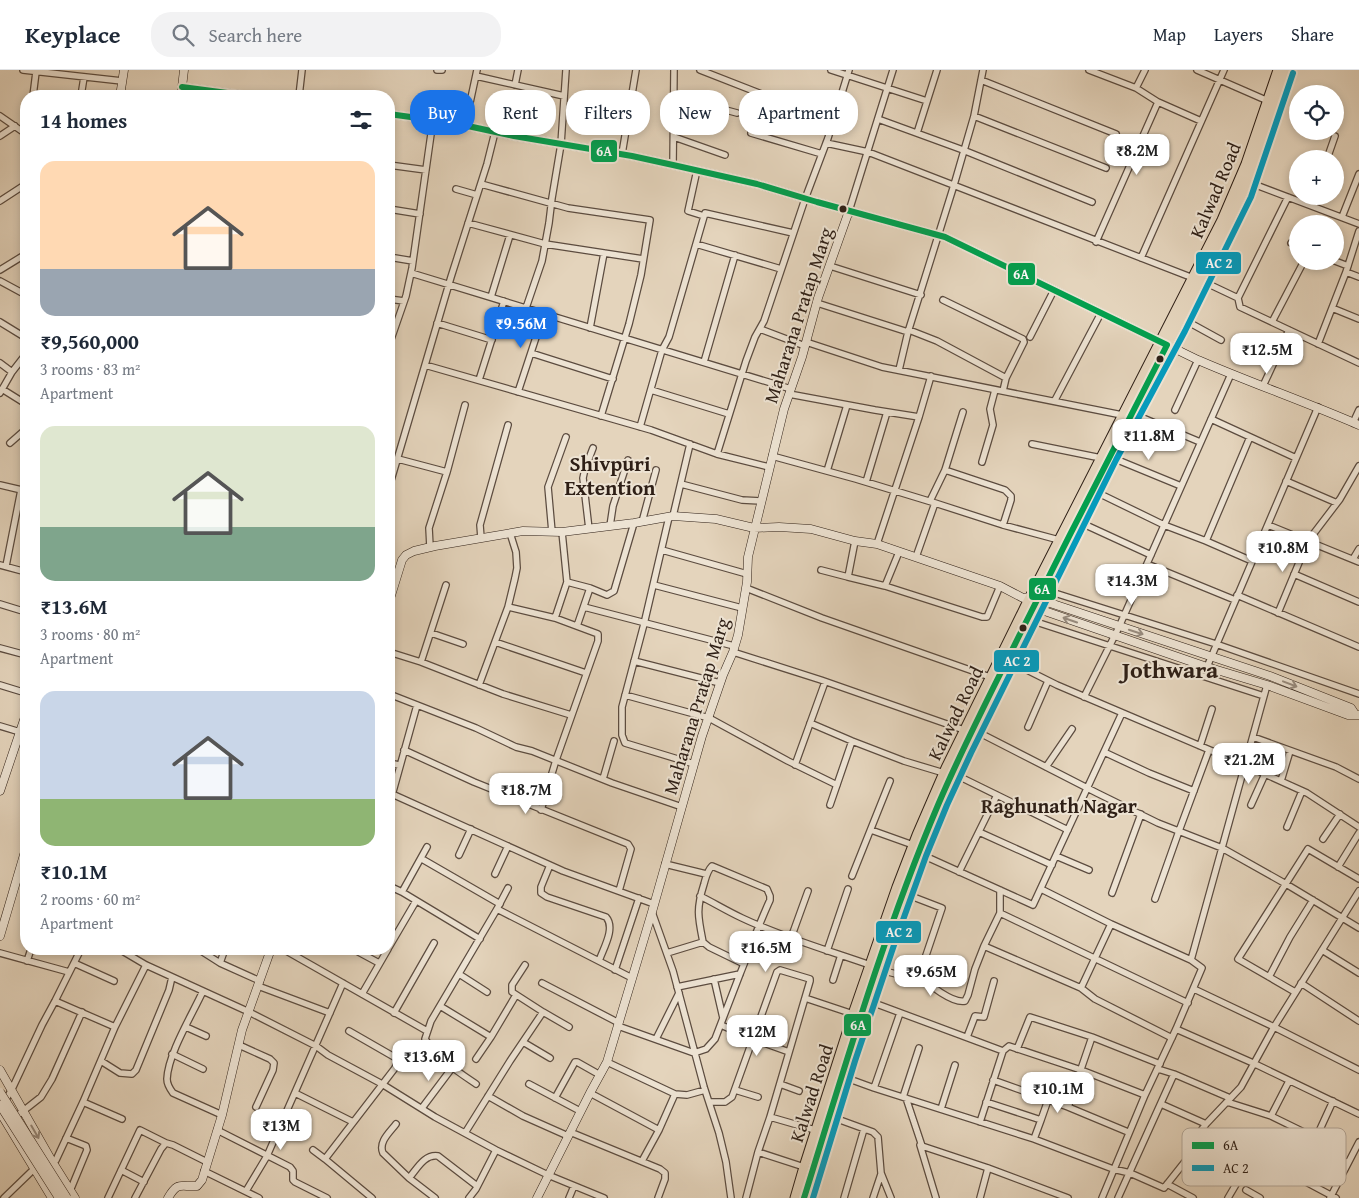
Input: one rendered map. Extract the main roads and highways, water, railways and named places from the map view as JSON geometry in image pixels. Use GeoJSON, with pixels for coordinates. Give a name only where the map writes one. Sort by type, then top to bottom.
{"type":"FeatureCollection","features":[{"type":"Feature","properties":{"kind":"main road","name":"Kalwad Road"},"geometry":{"type":"LineString","coordinates":[[804,1198],[828,1116],[866,1000],[873,967],[915,849],[990,677],[1030,601],[1059,540],[1197,279],[1239,191],[1278,70]]}},
{"type":"Feature","properties":{"kind":"main road","name":"Kalwad Road"},"geometry":{"type":"LineString","coordinates":[[1239,191],[1248,182],[1286,70]]}},
{"type":"Feature","properties":{"kind":"main road","name":"Kalwad Road"},"geometry":{"type":"LineString","coordinates":[[1163,343],[1181,318],[1197,279]]}},
{"type":"Feature","properties":{"kind":"main road","name":"Kalwad Road"},"geometry":{"type":"LineString","coordinates":[[968,728],[1007,660],[1027,619],[1030,601],[1042,589],[1092,490],[1104,457]]}},
{"type":"Feature","properties":{"kind":"main road","name":"Kalwad Road"},"geometry":{"type":"LineString","coordinates":[[795,1198],[853,1014],[903,893],[915,849]]}},
{"type":"Feature","properties":{"kind":"district","name":"Shivpuri Extention"},"geometry":{"type":"Point","coordinates":[610,475]}},
{"type":"Feature","properties":{"kind":"district","name":"Jothwara"},"geometry":{"type":"Point","coordinates":[1170,669]}},
{"type":"Feature","properties":{"kind":"district","name":"Raghunath Nagar"},"geometry":{"type":"Point","coordinates":[1059,805]}}]}
